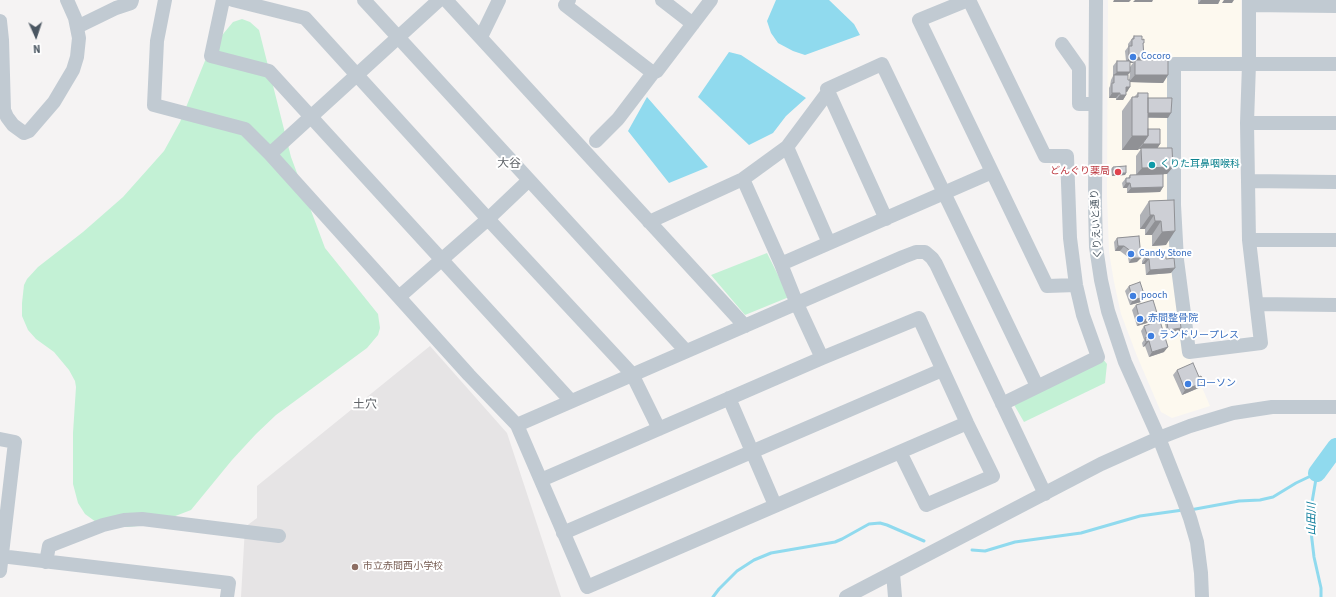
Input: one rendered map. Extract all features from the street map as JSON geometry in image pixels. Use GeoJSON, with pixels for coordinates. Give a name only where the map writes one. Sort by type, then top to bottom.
{"type":"FeatureCollection","features":[{"type":"Feature","properties":{"kind":"street"},"geometry":{"type":"LineString","coordinates":[[0,21],[4,110],[6,117],[13,125],[24,132],[28,131],[54,102],[73,70],[79,38],[75,18],[67,0]]}},
{"type":"Feature","properties":{"kind":"street"},"geometry":{"type":"LineString","coordinates":[[165,0],[157,40],[154,105],[245,129],[270,154],[469,375],[517,425],[587,587],[967,423]]}},
{"type":"Feature","properties":{"kind":"street"},"geometry":{"type":"LineString","coordinates":[[223,0],[211,56],[269,71],[571,401]]}},
{"type":"Feature","properties":{"kind":"street"},"geometry":{"type":"LineString","coordinates":[[233,0],[305,18],[632,374],[659,429]]}},
{"type":"Feature","properties":{"kind":"street"},"geometry":{"type":"LineString","coordinates":[[364,0],[686,351]]}},
{"type":"Feature","properties":{"kind":"street"},"geometry":{"type":"LineString","coordinates":[[270,154],[439,0]]}},
{"type":"Feature","properties":{"kind":"street"},"geometry":{"type":"LineString","coordinates":[[446,0],[745,326]]}},
{"type":"Feature","properties":{"kind":"street"},"geometry":{"type":"LineString","coordinates":[[481,37],[500,0]]}},
{"type":"Feature","properties":{"kind":"street"},"geometry":{"type":"LineString","coordinates":[[569,0],[565,5],[653,73]]}},
{"type":"Feature","properties":{"kind":"street"},"geometry":{"type":"LineString","coordinates":[[662,0],[693,24]]}},
{"type":"Feature","properties":{"kind":"street"},"geometry":{"type":"LineString","coordinates":[[596,140],[618,119],[711,0]]}},
{"type":"Feature","properties":{"kind":"street"},"geometry":{"type":"LineString","coordinates":[[1002,404],[1098,357],[1083,315],[1076,285],[1070,238],[1067,156],[1045,156],[968,0],[919,20],[1047,286],[1076,285]]}},
{"type":"Feature","properties":{"kind":"street","name":"くりえいと通り"},"geometry":{"type":"LineString","coordinates":[[1096,0],[1096,247],[1101,280],[1108,310],[1122,356],[1183,499],[1197,542],[1202,597]]}},
{"type":"Feature","properties":{"kind":"street"},"geometry":{"type":"LineString","coordinates":[[77,27],[131,1]]}},
{"type":"Feature","properties":{"kind":"street"},"geometry":{"type":"LineString","coordinates":[[1336,6],[1249,3],[1249,64],[1247,123],[1249,240],[1261,343],[1189,352],[1177,260],[1174,206],[1174,64],[1249,64],[1336,64]]}},
{"type":"Feature","properties":{"kind":"street"},"geometry":{"type":"LineString","coordinates":[[1062,44],[1079,68],[1079,104],[1095,104]]}},
{"type":"Feature","properties":{"kind":"street"},"geometry":{"type":"LineString","coordinates":[[649,222],[743,179],[787,147],[828,92],[827,89],[882,64],[1037,386]]}},
{"type":"Feature","properties":{"kind":"street"},"geometry":{"type":"LineString","coordinates":[[828,92],[886,219]]}},
{"type":"Feature","properties":{"kind":"street"},"geometry":{"type":"LineString","coordinates":[[1247,123],[1336,123]]}},
{"type":"Feature","properties":{"kind":"street"},"geometry":{"type":"LineString","coordinates":[[787,147],[829,243]]}},
{"type":"Feature","properties":{"kind":"street"},"geometry":{"type":"LineString","coordinates":[[781,264],[992,172]]}},
{"type":"Feature","properties":{"kind":"street"},"geometry":{"type":"LineString","coordinates":[[743,179],[822,358]]}},
{"type":"Feature","properties":{"kind":"street"},"geometry":{"type":"LineString","coordinates":[[400,297],[529,180]]}},
{"type":"Feature","properties":{"kind":"street"},"geometry":{"type":"LineString","coordinates":[[1248,181],[1336,182]]}},
{"type":"Feature","properties":{"kind":"street"},"geometry":{"type":"LineString","coordinates":[[1249,240],[1336,240]]}},
{"type":"Feature","properties":{"kind":"street"},"geometry":{"type":"LineString","coordinates":[[517,425],[903,257],[916,252],[925,252],[936,264],[1045,494]]}},
{"type":"Feature","properties":{"kind":"street"},"geometry":{"type":"LineString","coordinates":[[1257,304],[1336,305]]}},
{"type":"Feature","properties":{"kind":"street"},"geometry":{"type":"LineString","coordinates":[[541,480],[822,358],[919,318],[942,370],[993,476],[926,504],[900,452]]}},
{"type":"Feature","properties":{"kind":"street"},"geometry":{"type":"LineString","coordinates":[[563,533],[942,370]]}},
{"type":"Feature","properties":{"kind":"street"},"geometry":{"type":"LineString","coordinates":[[729,398],[775,505]]}},
{"type":"Feature","properties":{"kind":"street"},"geometry":{"type":"LineString","coordinates":[[846,597],[1101,464],[1158,438],[1190,426],[1233,413],[1272,407],[1336,406]]}},
{"type":"Feature","properties":{"kind":"street"},"geometry":{"type":"LineString","coordinates":[[0,439],[15,442],[4,498],[0,570]]}},
{"type":"Feature","properties":{"kind":"street"},"geometry":{"type":"LineString","coordinates":[[46,562],[49,546],[103,525],[124,520],[142,519],[279,536]]}},
{"type":"Feature","properties":{"kind":"street"},"geometry":{"type":"LineString","coordinates":[[1,556],[229,583],[227,597]]}},
{"type":"Feature","properties":{"kind":"street"},"geometry":{"type":"LineString","coordinates":[[893,573],[895,597]]}},
{"type":"Feature","properties":{"kind":"shaded area"},"geometry":{"type":"Polygon","coordinates":[[[1108,0],[1241,0],[1241,56],[1238,59],[1171,59],[1172,257],[1185,357],[1189,357],[1210,406],[1172,418],[1161,412],[1121,314],[1109,252],[1107,195],[1108,0]]]}},
{"type":"Feature","properties":{"kind":"shaded area"},"geometry":{"type":"Polygon","coordinates":[[[430,346],[507,433],[561,597],[241,597],[245,527],[257,518],[257,486],[430,346]]]}},
{"type":"Feature","properties":{"kind":"green space"},"geometry":{"type":"Polygon","coordinates":[[[242,19],[250,22],[259,30],[291,157],[325,248],[378,314],[380,328],[378,335],[367,348],[276,415],[232,460],[191,510],[152,525],[127,527],[96,522],[85,514],[78,503],[73,484],[75,381],[69,370],[54,352],[36,339],[28,330],[22,316],[24,285],[27,279],[38,267],[83,232],[123,197],[164,151],[180,122],[209,51],[233,22],[242,19]]]}},
{"type":"Feature","properties":{"kind":"green space"},"geometry":{"type":"Polygon","coordinates":[[[767,253],[789,297],[745,315],[711,275],[767,253]]]}},
{"type":"Feature","properties":{"kind":"green space"},"geometry":{"type":"Polygon","coordinates":[[[1103,359],[1107,364],[1105,383],[1024,422],[1013,403],[1103,359]]]}},
{"type":"Feature","properties":{"kind":"water"},"geometry":{"type":"Polygon","coordinates":[[[776,0],[829,0],[854,24],[860,35],[805,55],[793,51],[778,43],[771,33],[767,21],[776,0]]]}},
{"type":"Feature","properties":{"kind":"water"},"geometry":{"type":"Polygon","coordinates":[[[729,52],[741,55],[806,98],[786,116],[773,133],[749,145],[698,97],[729,52]]]}},
{"type":"Feature","properties":{"kind":"water"},"geometry":{"type":"Polygon","coordinates":[[[647,97],[708,167],[669,183],[628,131],[647,97]]]}},
{"type":"Feature","properties":{"kind":"building","name":"Cocoro"},"geometry":{"type":"Polygon","coordinates":[[[1134,36],[1142,36],[1142,40],[1144,39],[1144,57],[1129,58],[1129,46],[1132,46],[1132,39],[1134,39],[1134,36]]]}},
{"type":"Feature","properties":{"kind":"building"},"geometry":{"type":"Polygon","coordinates":[[[1135,60],[1168,60],[1168,75],[1135,75],[1135,60]]]}},
{"type":"Feature","properties":{"kind":"building"},"geometry":{"type":"Polygon","coordinates":[[[1117,61],[1130,61],[1130,72],[1117,72],[1117,61]]]}},
{"type":"Feature","properties":{"kind":"building"},"geometry":{"type":"Polygon","coordinates":[[[1114,75],[1128,75],[1130,87],[1126,87],[1126,95],[1112,93],[1114,75]]]}},
{"type":"Feature","properties":{"kind":"building"},"geometry":{"type":"Polygon","coordinates":[[[1138,93],[1148,93],[1148,136],[1132,136],[1132,97],[1138,97],[1138,93]]]}},
{"type":"Feature","properties":{"kind":"building"},"geometry":{"type":"Polygon","coordinates":[[[1148,98],[1172,98],[1171,113],[1148,113],[1148,98]]]}},
{"type":"Feature","properties":{"kind":"building"},"geometry":{"type":"Polygon","coordinates":[[[1148,129],[1160,129],[1160,144],[1143,144],[1148,136],[1148,129]]]}},
{"type":"Feature","properties":{"kind":"building"},"geometry":{"type":"Polygon","coordinates":[[[1141,148],[1172,148],[1173,167],[1142,168],[1141,148]]]}},
{"type":"Feature","properties":{"kind":"building"},"geometry":{"type":"Polygon","coordinates":[[[1126,166],[1126,173],[1113,173],[1113,167],[1126,166]]]}},
{"type":"Feature","properties":{"kind":"building"},"geometry":{"type":"Polygon","coordinates":[[[1163,174],[1163,187],[1131,188],[1130,183],[1126,183],[1126,178],[1130,178],[1130,175],[1163,174]]]}},
{"type":"Feature","properties":{"kind":"building"},"geometry":{"type":"Polygon","coordinates":[[[1174,200],[1175,231],[1162,232],[1161,221],[1155,221],[1154,215],[1150,215],[1149,201],[1174,200]]]}},
{"type":"Feature","properties":{"kind":"building"},"geometry":{"type":"Polygon","coordinates":[[[1139,236],[1141,258],[1132,258],[1132,252],[1124,246],[1118,246],[1117,238],[1139,236]]]}},
{"type":"Feature","properties":{"kind":"building"},"geometry":{"type":"Polygon","coordinates":[[[1154,252],[1155,256],[1166,255],[1166,259],[1174,258],[1175,268],[1150,270],[1149,259],[1146,259],[1145,256],[1149,256],[1149,253],[1154,252]]]}},
{"type":"Feature","properties":{"kind":"building"},"geometry":{"type":"Polygon","coordinates":[[[1140,282],[1145,297],[1133,300],[1129,286],[1140,282]]]}},
{"type":"Feature","properties":{"kind":"building"},"geometry":{"type":"Polygon","coordinates":[[[1153,300],[1157,313],[1150,315],[1151,318],[1140,321],[1136,305],[1153,300]]]}},
{"type":"Feature","properties":{"kind":"building"},"geometry":{"type":"Polygon","coordinates":[[[1180,320],[1181,328],[1168,330],[1167,321],[1180,320]]]}},
{"type":"Feature","properties":{"kind":"building","name":"ランドリープレス"},"geometry":{"type":"Polygon","coordinates":[[[1160,321],[1168,347],[1152,352],[1149,341],[1146,342],[1145,338],[1148,337],[1144,326],[1160,321]]]}},
{"type":"Feature","properties":{"kind":"building","name":"ローソン"},"geometry":{"type":"Polygon","coordinates":[[[1193,363],[1199,377],[1201,376],[1204,382],[1185,390],[1177,370],[1193,363]]]}},
{"type":"Feature","properties":{"kind":"waterway","name":"山田川"},"geometry":{"type":"LineString","coordinates":[[1317,473],[1336,447]]}},
{"type":"Feature","properties":{"kind":"waterway","name":"山田川"},"geometry":{"type":"LineString","coordinates":[[1317,473],[1310,523],[1314,557],[1321,588],[1321,597]]}},
{"type":"Feature","properties":{"kind":"waterway"},"geometry":{"type":"LineString","coordinates":[[1190,510],[1239,501],[1260,500],[1273,497],[1296,483],[1317,473]]}},
{"type":"Feature","properties":{"kind":"waterway"},"geometry":{"type":"LineString","coordinates":[[972,550],[985,551],[1015,542],[1081,533],[1140,516],[1183,510]]}},
{"type":"Feature","properties":{"kind":"waterway"},"geometry":{"type":"LineString","coordinates":[[713,597],[737,571],[754,560],[771,553],[835,542],[869,524],[880,523],[887,525],[924,541]]}},
{"type":"Feature","properties":{"kind":"place","name":"Cocoro"},"geometry":{"type":"Point","coordinates":[1133,57]}},
{"type":"Feature","properties":{"kind":"place","name":"くりた耳鼻咽喉科"},"geometry":{"type":"Point","coordinates":[1152,165]}},
{"type":"Feature","properties":{"kind":"place","name":"どんぐり薬局"},"geometry":{"type":"Point","coordinates":[1118,172]}},
{"type":"Feature","properties":{"kind":"place","name":"Candy Stone"},"geometry":{"type":"Point","coordinates":[1131,254]}},
{"type":"Feature","properties":{"kind":"place","name":"pooch"},"geometry":{"type":"Point","coordinates":[1133,296]}},
{"type":"Feature","properties":{"kind":"place","name":"赤間整骨院"},"geometry":{"type":"Point","coordinates":[1140,319]}},
{"type":"Feature","properties":{"kind":"place","name":"ランドリープレス"},"geometry":{"type":"Point","coordinates":[1151,336]}},
{"type":"Feature","properties":{"kind":"place","name":"ローソン"},"geometry":{"type":"Point","coordinates":[1188,384]}},
{"type":"Feature","properties":{"kind":"place","name":"市立赤間西小学校"},"geometry":{"type":"Point","coordinates":[355,567]}},
{"type":"Feature","properties":{"kind":"district","name":"大谷"},"geometry":{"type":"Point","coordinates":[509,164]}},
{"type":"Feature","properties":{"kind":"district","name":"土穴"},"geometry":{"type":"Point","coordinates":[365,405]}}]}
